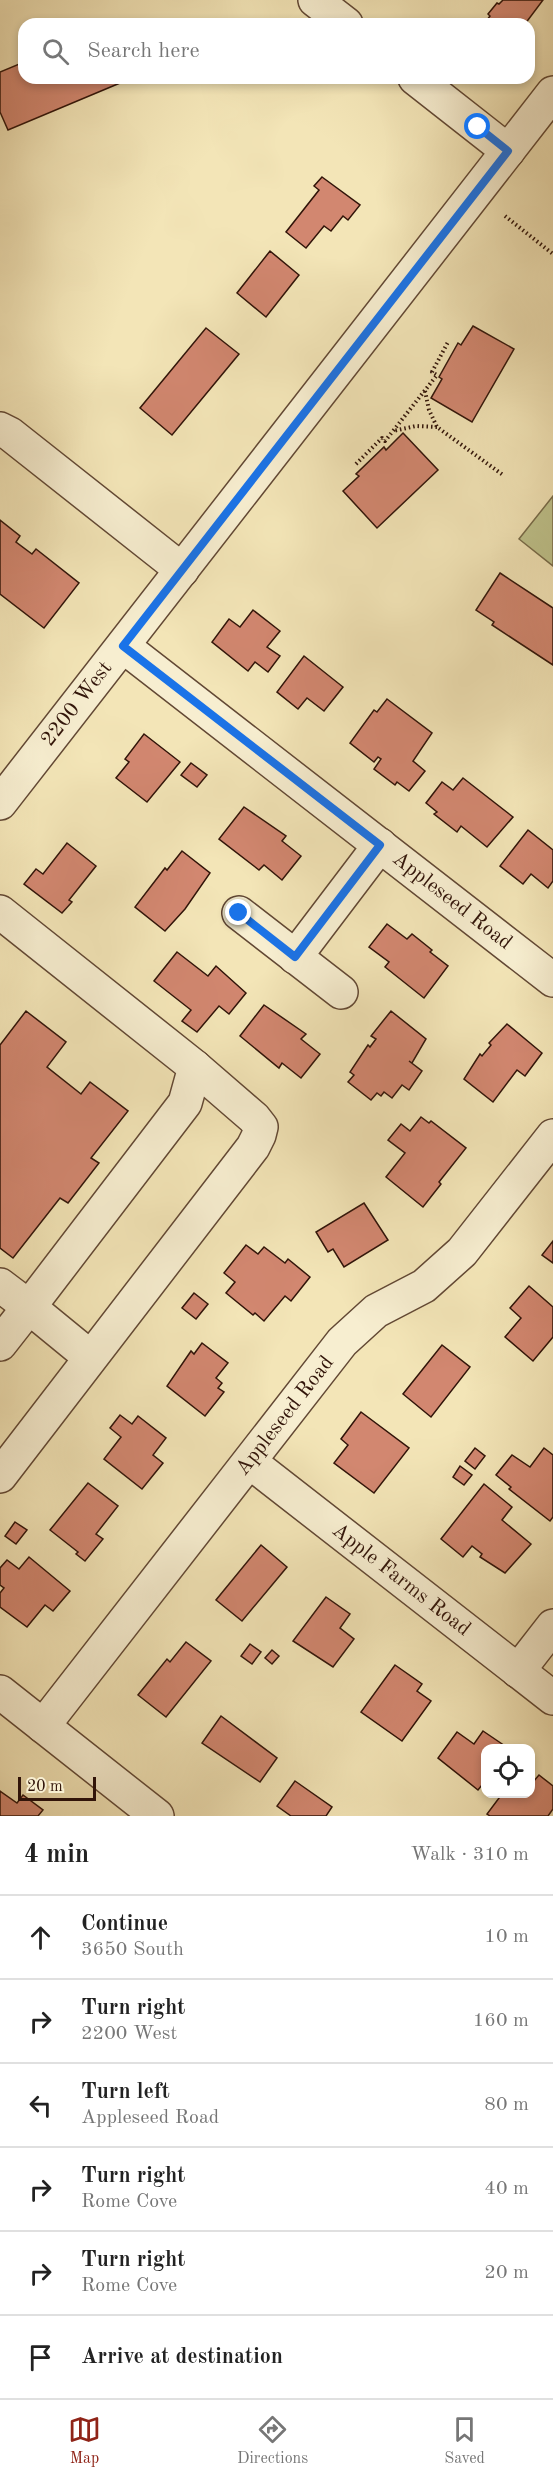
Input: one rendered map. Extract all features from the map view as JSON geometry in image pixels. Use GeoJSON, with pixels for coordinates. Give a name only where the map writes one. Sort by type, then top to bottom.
{"type":"FeatureCollection","features":[{"type":"Feature","properties":{"kind":"street"},"geometry":{"type":"LineString","coordinates":[[315,0],[338,18]]}},
{"type":"Feature","properties":{"kind":"street"},"geometry":{"type":"LineString","coordinates":[[423,84],[508,151]]}},
{"type":"Feature","properties":{"kind":"street","name":"2200 West"},"geometry":{"type":"LineString","coordinates":[[2,796],[123,646],[553,93]]}},
{"type":"Feature","properties":{"kind":"street"},"geometry":{"type":"LineString","coordinates":[[0,429],[10,434],[182,570]]}},
{"type":"Feature","properties":{"kind":"street","name":"Appleseed Road"},"geometry":{"type":"LineString","coordinates":[[123,646],[553,980]]}},
{"type":"Feature","properties":{"kind":"street"},"geometry":{"type":"LineString","coordinates":[[295,957],[380,845]]}},
{"type":"Feature","properties":{"kind":"street"},"geometry":{"type":"LineString","coordinates":[[0,912],[195,1067],[254,1118],[261,1127],[260,1135],[0,1476]]}},
{"type":"Feature","properties":{"kind":"street"},"geometry":{"type":"LineString","coordinates":[[239,913],[342,992]]}},
{"type":"Feature","properties":{"kind":"street"},"geometry":{"type":"LineString","coordinates":[[0,1344],[185,1103],[195,1067]]}},
{"type":"Feature","properties":{"kind":"street","name":"Appleseed Road"},"geometry":{"type":"LineString","coordinates":[[43,1726],[342,1342],[376,1311],[424,1286],[462,1252],[553,1136]]}},
{"type":"Feature","properties":{"kind":"street"},"geometry":{"type":"LineString","coordinates":[[0,1285],[90,1357]]}},
{"type":"Feature","properties":{"kind":"street","name":"Apple Farms Road"},"geometry":{"type":"LineString","coordinates":[[250,1462],[553,1698]]}},
{"type":"Feature","properties":{"kind":"street"},"geometry":{"type":"LineString","coordinates":[[518,1671],[553,1626]]}},
{"type":"Feature","properties":{"kind":"street"},"geometry":{"type":"LineString","coordinates":[[0,1692],[157,1816]]}},
{"type":"Feature","properties":{"kind":"path"},"geometry":{"type":"LineString","coordinates":[[505,216],[553,254]]}},
{"type":"Feature","properties":{"kind":"path"},"geometry":{"type":"LineString","coordinates":[[356,464],[382,438],[385,441],[437,375],[432,372],[448,342]]}},
{"type":"Feature","properties":{"kind":"path"},"geometry":{"type":"LineString","coordinates":[[425,390],[429,410],[437,427],[503,476]]}},
{"type":"Feature","properties":{"kind":"path"},"geometry":{"type":"LineString","coordinates":[[393,431],[416,426],[437,427]]}},
{"type":"Feature","properties":{"kind":"green space"},"geometry":{"type":"Polygon","coordinates":[[[553,496],[553,566],[519,539],[553,496]]]}},
{"type":"Feature","properties":{"kind":"building"},"geometry":{"type":"Polygon","coordinates":[[[503,0],[543,0],[530,18],[488,18],[488,14],[497,3],[503,0]]]}},
{"type":"Feature","properties":{"kind":"building"},"geometry":{"type":"Polygon","coordinates":[[[18,64],[18,84],[118,84],[8,130],[0,112],[0,72],[18,64]]]}},
{"type":"Feature","properties":{"kind":"building"},"geometry":{"type":"Polygon","coordinates":[[[322,177],[360,205],[348,220],[343,216],[331,231],[324,226],[306,248],[286,232],[319,190],[314,186],[322,177]]]}},
{"type":"Feature","properties":{"kind":"building"},"geometry":{"type":"Polygon","coordinates":[[[270,251],[299,275],[266,317],[237,293],[270,251]]]}},
{"type":"Feature","properties":{"kind":"building"},"geometry":{"type":"Polygon","coordinates":[[[473,326],[514,349],[472,422],[431,398],[442,379],[439,377],[458,343],[461,345],[473,326]]]}},
{"type":"Feature","properties":{"kind":"building"},"geometry":{"type":"Polygon","coordinates":[[[206,328],[239,354],[172,435],[140,408],[206,328]]]}},
{"type":"Feature","properties":{"kind":"building"},"geometry":{"type":"Polygon","coordinates":[[[403,433],[438,470],[377,528],[343,491],[359,476],[356,474],[384,447],[386,450],[403,433]]]}},
{"type":"Feature","properties":{"kind":"building"},"geometry":{"type":"Polygon","coordinates":[[[0,520],[20,536],[16,542],[32,554],[36,549],[79,583],[44,628],[0,594],[0,520]]]}},
{"type":"Feature","properties":{"kind":"building"},"geometry":{"type":"Polygon","coordinates":[[[500,573],[553,608],[553,665],[492,625],[494,622],[476,610],[500,573]]]}},
{"type":"Feature","properties":{"kind":"building"},"geometry":{"type":"Polygon","coordinates":[[[253,610],[280,631],[267,647],[280,656],[268,672],[255,662],[248,671],[212,642],[229,619],[240,627],[253,610]]]}},
{"type":"Feature","properties":{"kind":"building"},"geometry":{"type":"Polygon","coordinates":[[[304,656],[343,687],[324,711],[307,698],[298,709],[277,692],[304,656]]]}},
{"type":"Feature","properties":{"kind":"building"},"geometry":{"type":"Polygon","coordinates":[[[387,699],[432,733],[413,761],[425,771],[409,791],[397,782],[395,785],[374,769],[381,759],[378,757],[374,762],[350,743],[374,710],[377,712],[387,699]]]}},
{"type":"Feature","properties":{"kind":"building"},"geometry":{"type":"Polygon","coordinates":[[[144,734],[180,762],[147,802],[116,778],[129,762],[125,759],[144,734]]]}},
{"type":"Feature","properties":{"kind":"building"},"geometry":{"type":"Polygon","coordinates":[[[191,763],[207,775],[197,787],[181,775],[191,763]]]}},
{"type":"Feature","properties":{"kind":"building"},"geometry":{"type":"Polygon","coordinates":[[[463,778],[513,817],[487,847],[461,826],[457,832],[434,814],[437,812],[426,803],[442,782],[453,790],[463,778]]]}},
{"type":"Feature","properties":{"kind":"building"},"geometry":{"type":"Polygon","coordinates":[[[244,807],[286,836],[282,841],[301,856],[282,880],[264,865],[259,870],[219,839],[244,807]]]}},
{"type":"Feature","properties":{"kind":"building"},"geometry":{"type":"Polygon","coordinates":[[[528,830],[553,850],[553,881],[548,888],[531,874],[523,884],[500,866],[528,830]]]}},
{"type":"Feature","properties":{"kind":"building"},"geometry":{"type":"Polygon","coordinates":[[[67,843],[96,866],[69,900],[72,902],[62,913],[24,884],[36,869],[43,874],[67,843]]]}},
{"type":"Feature","properties":{"kind":"building"},"geometry":{"type":"Polygon","coordinates":[[[182,851],[210,873],[185,909],[165,931],[135,907],[165,868],[167,870],[182,851]]]}},
{"type":"Feature","properties":{"kind":"building"},"geometry":{"type":"Polygon","coordinates":[[[387,924],[407,939],[412,934],[448,966],[424,998],[385,967],[389,962],[369,947],[387,924]]]}},
{"type":"Feature","properties":{"kind":"building"},"geometry":{"type":"Polygon","coordinates":[[[177,952],[208,976],[216,966],[246,993],[229,1014],[219,1006],[197,1032],[182,1021],[191,1010],[154,981],[177,952]]]}},
{"type":"Feature","properties":{"kind":"building"},"geometry":{"type":"Polygon","coordinates":[[[264,1005],[306,1034],[301,1039],[320,1054],[301,1078],[282,1063],[279,1068],[240,1036],[264,1005]]]}},
{"type":"Feature","properties":{"kind":"building"},"geometry":{"type":"Polygon","coordinates":[[[26,1011],[66,1042],[47,1067],[81,1094],[90,1082],[128,1111],[91,1158],[99,1163],[68,1203],[60,1198],[13,1258],[0,1248],[0,1045],[26,1011]]]}},
{"type":"Feature","properties":{"kind":"building"},"geometry":{"type":"Polygon","coordinates":[[[391,1011],[426,1039],[412,1063],[409,1061],[422,1071],[409,1090],[402,1085],[392,1098],[384,1092],[381,1096],[377,1093],[371,1100],[348,1082],[354,1075],[350,1072],[368,1045],[370,1047],[376,1039],[371,1036],[391,1011]]]}},
{"type":"Feature","properties":{"kind":"building"},"geometry":{"type":"Polygon","coordinates":[[[507,1024],[542,1053],[525,1076],[517,1070],[493,1102],[464,1079],[480,1054],[482,1056],[491,1045],[489,1043],[507,1024]]]}},
{"type":"Feature","properties":{"kind":"building"},"geometry":{"type":"Polygon","coordinates":[[[421,1117],[429,1123],[431,1121],[466,1148],[423,1207],[386,1177],[405,1153],[388,1140],[401,1124],[410,1131],[421,1117]]]}},
{"type":"Feature","properties":{"kind":"building"},"geometry":{"type":"Polygon","coordinates":[[[364,1203],[388,1240],[344,1267],[333,1249],[328,1252],[316,1232],[364,1203]]]}},
{"type":"Feature","properties":{"kind":"building"},"geometry":{"type":"Polygon","coordinates":[[[553,1241],[553,1263],[542,1255],[553,1241]]]}},
{"type":"Feature","properties":{"kind":"building"},"geometry":{"type":"Polygon","coordinates":[[[246,1245],[258,1254],[264,1247],[285,1263],[288,1259],[310,1277],[291,1301],[285,1296],[264,1321],[226,1293],[235,1282],[224,1273],[246,1245]]]}},
{"type":"Feature","properties":{"kind":"building"},"geometry":{"type":"Polygon","coordinates":[[[529,1286],[553,1307],[553,1337],[533,1361],[505,1337],[521,1318],[510,1308],[529,1286]]]}},
{"type":"Feature","properties":{"kind":"building"},"geometry":{"type":"Polygon","coordinates":[[[194,1293],[208,1304],[196,1319],[182,1308],[194,1293]]]}},
{"type":"Feature","properties":{"kind":"building"},"geometry":{"type":"Polygon","coordinates":[[[202,1343],[228,1363],[216,1378],[222,1383],[218,1388],[224,1392],[205,1416],[167,1386],[191,1351],[194,1354],[202,1343]]]}},
{"type":"Feature","properties":{"kind":"building"},"geometry":{"type":"Polygon","coordinates":[[[442,1345],[470,1367],[431,1417],[403,1394],[442,1345]]]}},
{"type":"Feature","properties":{"kind":"building"},"geometry":{"type":"Polygon","coordinates":[[[361,1412],[409,1448],[374,1493],[334,1463],[348,1445],[341,1439],[361,1412]]]}},
{"type":"Feature","properties":{"kind":"building"},"geometry":{"type":"Polygon","coordinates":[[[120,1415],[132,1424],[138,1416],[166,1438],[153,1455],[163,1463],[142,1489],[104,1459],[121,1437],[110,1428],[120,1415]]]}},
{"type":"Feature","properties":{"kind":"building"},"geometry":{"type":"Polygon","coordinates":[[[475,1448],[485,1456],[475,1469],[465,1461],[475,1448]]]}},
{"type":"Feature","properties":{"kind":"building"},"geometry":{"type":"Polygon","coordinates":[[[544,1448],[553,1455],[553,1517],[550,1521],[509,1489],[511,1487],[496,1475],[512,1455],[530,1467],[544,1448]]]}},
{"type":"Feature","properties":{"kind":"building"},"geometry":{"type":"Polygon","coordinates":[[[460,1466],[472,1475],[464,1485],[453,1477],[460,1466]]]}},
{"type":"Feature","properties":{"kind":"building"},"geometry":{"type":"Polygon","coordinates":[[[88,1483],[118,1506],[96,1534],[103,1539],[85,1561],[76,1554],[78,1552],[50,1530],[88,1483]]]}},
{"type":"Feature","properties":{"kind":"building"},"geometry":{"type":"Polygon","coordinates":[[[484,1484],[512,1507],[502,1520],[531,1544],[505,1573],[480,1557],[482,1554],[472,1546],[463,1557],[441,1539],[484,1484]]]}},
{"type":"Feature","properties":{"kind":"building"},"geometry":{"type":"Polygon","coordinates":[[[15,1522],[27,1530],[16,1544],[5,1536],[15,1522]]]}},
{"type":"Feature","properties":{"kind":"building"},"geometry":{"type":"Polygon","coordinates":[[[261,1545],[287,1567],[242,1621],[216,1600],[261,1545]]]}},
{"type":"Feature","properties":{"kind":"building"},"geometry":{"type":"Polygon","coordinates":[[[29,1557],[70,1591],[53,1611],[45,1605],[27,1627],[0,1607],[0,1593],[4,1588],[0,1585],[0,1568],[7,1560],[19,1569],[29,1557]]]}},
{"type":"Feature","properties":{"kind":"building"},"geometry":{"type":"Polygon","coordinates":[[[326,1597],[350,1614],[340,1628],[354,1639],[333,1667],[293,1641],[326,1597]]]}},
{"type":"Feature","properties":{"kind":"building"},"geometry":{"type":"Polygon","coordinates":[[[186,1642],[211,1661],[166,1717],[138,1695],[167,1659],[170,1662],[186,1642]]]}},
{"type":"Feature","properties":{"kind":"building"},"geometry":{"type":"Polygon","coordinates":[[[250,1644],[261,1652],[252,1664],[241,1656],[250,1644]]]}},
{"type":"Feature","properties":{"kind":"building"},"geometry":{"type":"Polygon","coordinates":[[[272,1650],[279,1656],[272,1664],[265,1658],[272,1650]]]}},
{"type":"Feature","properties":{"kind":"building"},"geometry":{"type":"Polygon","coordinates":[[[395,1665],[422,1684],[417,1691],[431,1701],[402,1741],[361,1712],[395,1665]]]}},
{"type":"Feature","properties":{"kind":"building"},"geometry":{"type":"Polygon","coordinates":[[[221,1716],[277,1758],[260,1782],[202,1743],[221,1716]]]}},
{"type":"Feature","properties":{"kind":"building"},"geometry":{"type":"Polygon","coordinates":[[[483,1731],[502,1744],[481,1744],[481,1786],[478,1790],[438,1758],[457,1732],[474,1744],[483,1731]]]}},
{"type":"Feature","properties":{"kind":"building"},"geometry":{"type":"Polygon","coordinates":[[[539,1775],[553,1786],[553,1809],[548,1816],[490,1816],[487,1814],[499,1798],[535,1798],[535,1780],[539,1775]]]}},
{"type":"Feature","properties":{"kind":"building"},"geometry":{"type":"Polygon","coordinates":[[[295,1781],[332,1807],[326,1816],[291,1816],[277,1806],[295,1781]]]}},
{"type":"Feature","properties":{"kind":"building"},"geometry":{"type":"Polygon","coordinates":[[[0,1791],[17,1803],[23,1795],[43,1810],[38,1816],[0,1816],[0,1791]]]}},
{"type":"Feature","properties":{"kind":"route"},"geometry":{"type":"LineString","coordinates":[[239,913],[295,957],[380,845],[123,646],[508,151],[478,127]]}}]}
